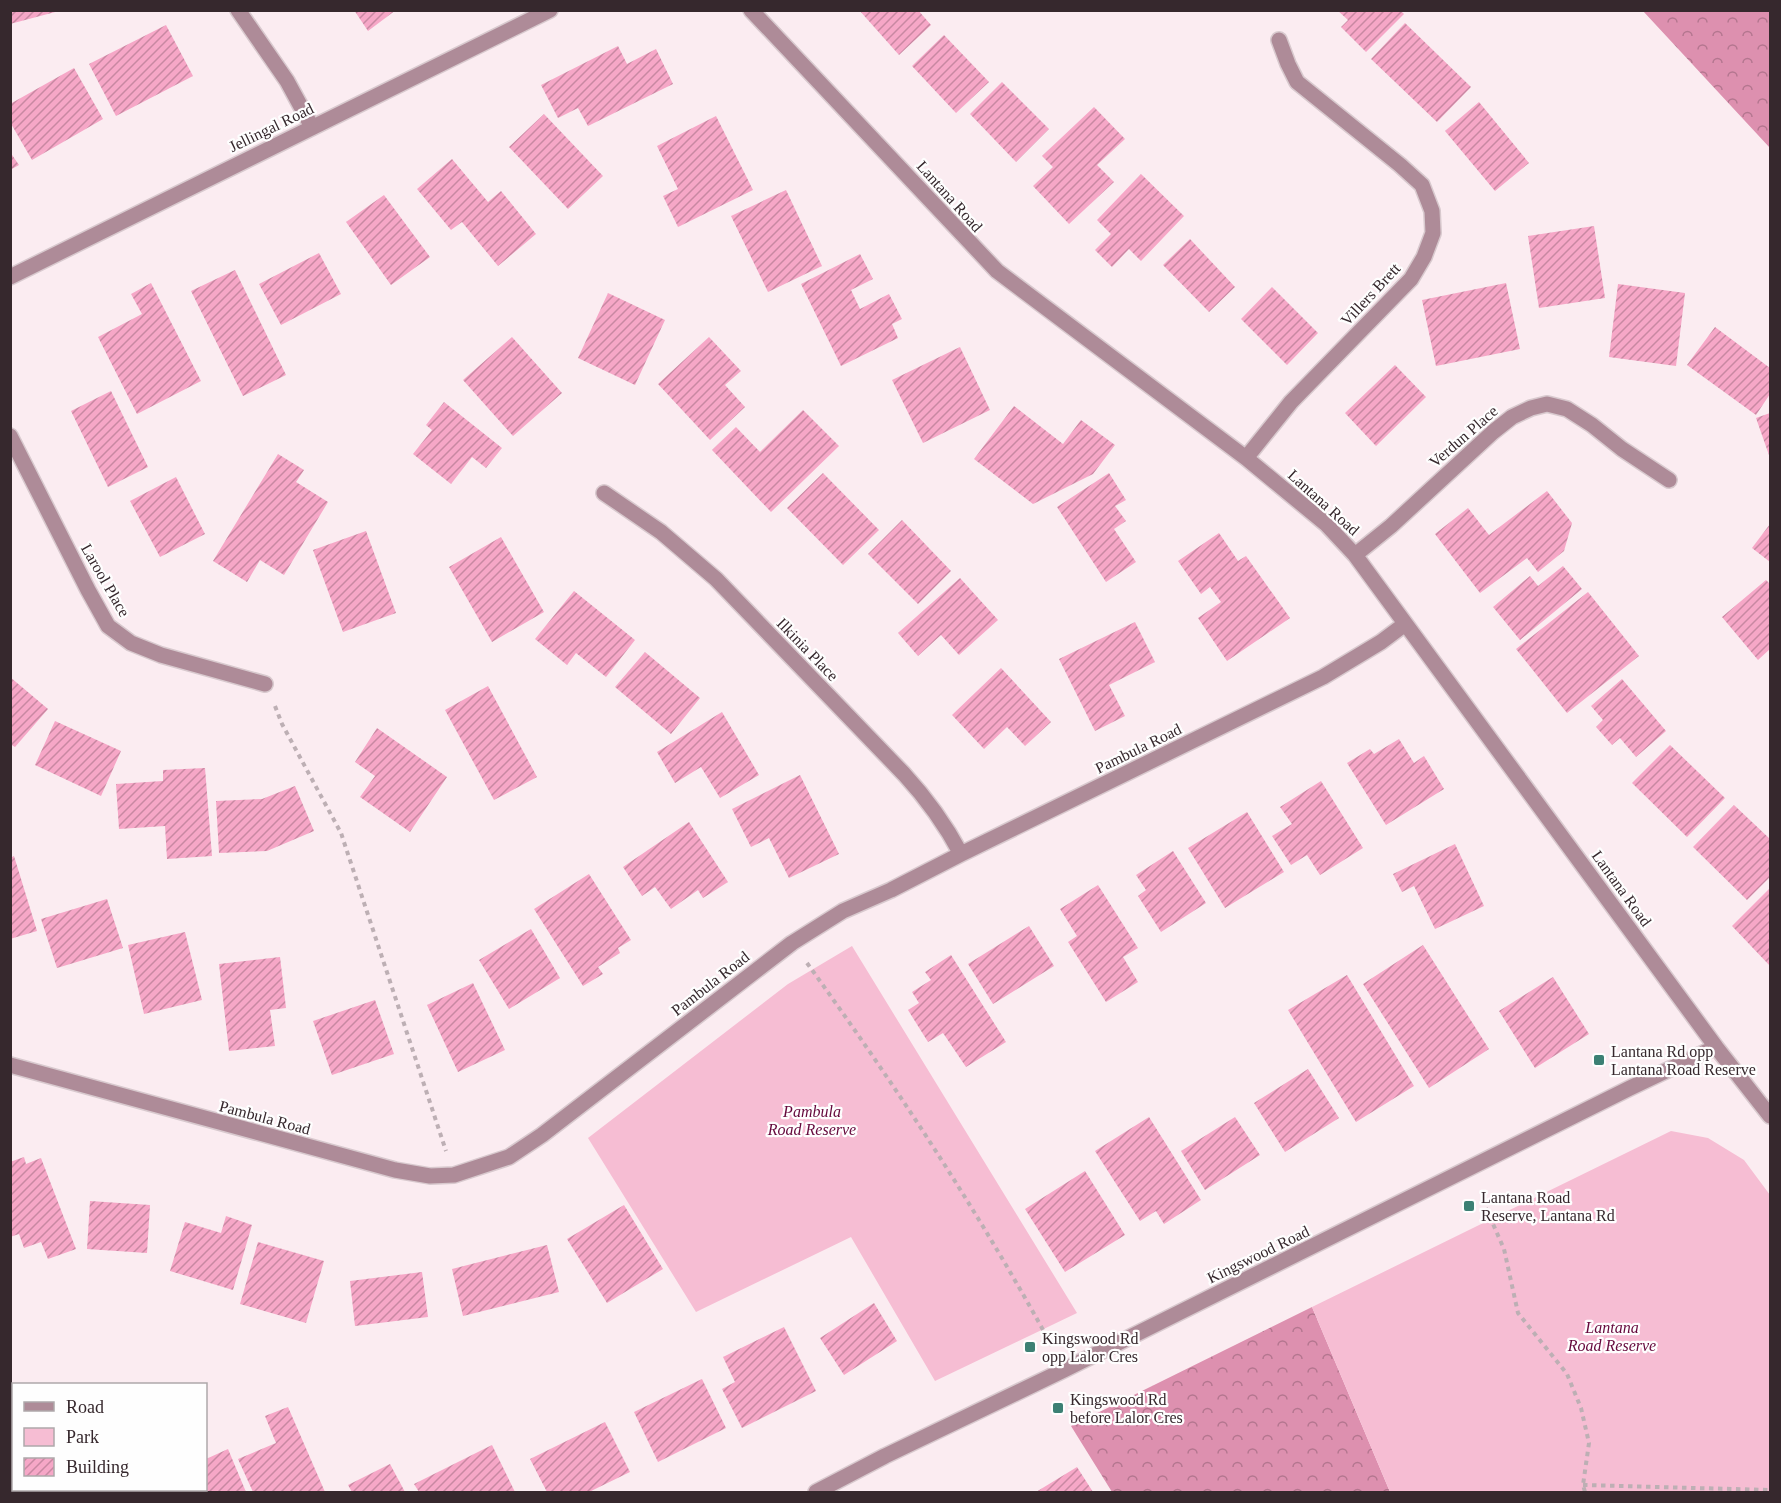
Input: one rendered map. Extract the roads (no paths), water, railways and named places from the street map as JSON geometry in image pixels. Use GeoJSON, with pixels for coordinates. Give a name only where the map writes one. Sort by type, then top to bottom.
{"type":"FeatureCollection","features":[{"type":"Feature","properties":{"kind":"street"},"geometry":{"type":"LineString","coordinates":[[238,10],[287,81],[312,127]]}},
{"type":"Feature","properties":{"kind":"street","name":"Jellingal Road"},"geometry":{"type":"LineString","coordinates":[[10,277],[550,10]]}},
{"type":"Feature","properties":{"kind":"street","name":"Lantana Road"},"geometry":{"type":"LineString","coordinates":[[751,10],[921,190],[965,240],[997,271],[1036,303],[1246,458],[1326,524],[1355,555],[1716,1047],[1770,1116]]}},
{"type":"Feature","properties":{"kind":"street","name":"Villers Brett"},"geometry":{"type":"LineString","coordinates":[[1246,458],[1291,402],[1411,279],[1424,257],[1433,234],[1432,211],[1422,185],[1401,165],[1297,82],[1279,39]]}},
{"type":"Feature","properties":{"kind":"street","name":"Verdun Place"},"geometry":{"type":"LineString","coordinates":[[1355,555],[1391,526],[1512,417],[1531,408],[1547,404],[1567,409],[1669,480]]}},
{"type":"Feature","properties":{"kind":"street","name":"Larool Place"},"geometry":{"type":"LineString","coordinates":[[10,436],[108,626],[131,643],[161,655],[265,684]]}},
{"type":"Feature","properties":{"kind":"street","name":"Ilkinia Place"},"geometry":{"type":"LineString","coordinates":[[604,493],[661,532],[716,579],[927,800],[947,827],[962,854]]}},
{"type":"Feature","properties":{"kind":"street","name":"Pambula Road"},"geometry":{"type":"LineString","coordinates":[[10,1065],[395,1170],[430,1176],[454,1175],[509,1157],[542,1135],[792,943],[843,911],[891,890],[1323,677],[1381,642],[1405,624]]}},
{"type":"Feature","properties":{"kind":"street","name":"Kingswood Road"},"geometry":{"type":"LineString","coordinates":[[818,1492],[885,1456],[1065,1370],[1716,1047]]}},
{"type":"Feature","properties":{"kind":"place","name":"Lantana Rd opp Lantana Road Reserve"},"geometry":{"type":"Point","coordinates":[1599,1060]}},
{"type":"Feature","properties":{"kind":"place","name":"Lantana Road Reserve, Lantana Rd"},"geometry":{"type":"Point","coordinates":[1469,1206]}},
{"type":"Feature","properties":{"kind":"place","name":"Kingswood Rd opp Lalor Cres"},"geometry":{"type":"Point","coordinates":[1030,1347]}},
{"type":"Feature","properties":{"kind":"place","name":"Kingswood Rd before Lalor Cres"},"geometry":{"type":"Point","coordinates":[1058,1408]}},
{"type":"Feature","properties":{"kind":"park label","name":"Pambula Road Reserve"},"geometry":{"type":"Point","coordinates":[812,1120]}},
{"type":"Feature","properties":{"kind":"park label","name":"Lantana Road Reserve"},"geometry":{"type":"Point","coordinates":[1612,1336]}}]}
